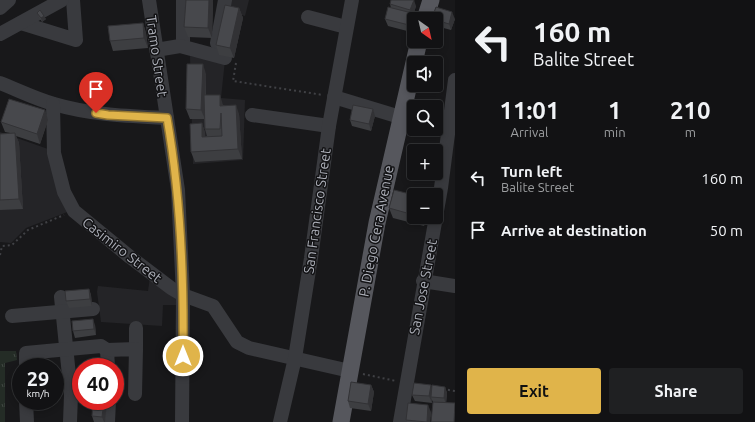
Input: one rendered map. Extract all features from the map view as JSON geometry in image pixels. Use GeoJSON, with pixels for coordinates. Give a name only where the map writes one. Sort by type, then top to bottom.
{"type":"FeatureCollection","features":[{"type":"Feature","properties":{"kind":"main road"},"geometry":{"type":"LineString","coordinates":[[427,12],[431,0]]}},
{"type":"Feature","properties":{"kind":"main road","name":"P. Diego Cera Avenue"},"geometry":{"type":"LineString","coordinates":[[410,100],[418,48]]}},
{"type":"Feature","properties":{"kind":"main road","name":"P. Diego Cera Avenue"},"geometry":{"type":"LineString","coordinates":[[341,422],[377,223],[407,118]]}},
{"type":"Feature","properties":{"kind":"street"},"geometry":{"type":"LineString","coordinates":[[0,8],[9,0]]}},
{"type":"Feature","properties":{"kind":"street"},"geometry":{"type":"LineString","coordinates":[[0,34],[62,0]]}},
{"type":"Feature","properties":{"kind":"street"},"geometry":{"type":"LineString","coordinates":[[21,23],[76,40],[73,0]]}},
{"type":"Feature","properties":{"kind":"street","name":"Tramo Street"},"geometry":{"type":"LineString","coordinates":[[149,0],[178,190],[183,295],[182,422]]}},
{"type":"Feature","properties":{"kind":"street"},"geometry":{"type":"LineString","coordinates":[[183,46],[184,0]]}},
{"type":"Feature","properties":{"kind":"street"},"geometry":{"type":"LineString","coordinates":[[156,50],[183,46],[220,56],[225,0]]}},
{"type":"Feature","properties":{"kind":"street","name":"San Francisco Street"},"geometry":{"type":"LineString","coordinates":[[280,422],[295,358],[311,258],[329,126],[352,0]]}},
{"type":"Feature","properties":{"kind":"street"},"geometry":{"type":"LineString","coordinates":[[308,17],[346,27]]}},
{"type":"Feature","properties":{"kind":"street","name":"San Jose Street"},"geometry":{"type":"LineString","coordinates":[[443,120],[455,80]]}},
{"type":"Feature","properties":{"kind":"street"},"geometry":{"type":"LineString","coordinates":[[0,83],[53,104],[108,115],[167,118]]}},
{"type":"Feature","properties":{"kind":"street"},"geometry":{"type":"LineString","coordinates":[[334,97],[407,118]]}},
{"type":"Feature","properties":{"kind":"street","name":"Casimiro Street"},"geometry":{"type":"LineString","coordinates":[[53,104],[54,153],[64,192],[74,211],[170,288],[183,295],[213,306],[237,342],[249,348],[350,371]]}},
{"type":"Feature","properties":{"kind":"street"},"geometry":{"type":"LineString","coordinates":[[252,115],[329,126]]}},
{"type":"Feature","properties":{"kind":"street","name":"San Jose Street"},"geometry":{"type":"LineString","coordinates":[[400,422],[441,188],[442,136]]}},
{"type":"Feature","properties":{"kind":"street"},"geometry":{"type":"LineString","coordinates":[[424,281],[455,286]]}},
{"type":"Feature","properties":{"kind":"street"},"geometry":{"type":"LineString","coordinates":[[61,297],[71,395],[70,422]]}},
{"type":"Feature","properties":{"kind":"street"},"geometry":{"type":"LineString","coordinates":[[12,316],[93,309]]}},
{"type":"Feature","properties":{"kind":"street"},"geometry":{"type":"LineString","coordinates":[[135,394],[136,328]]}},
{"type":"Feature","properties":{"kind":"street"},"geometry":{"type":"LineString","coordinates":[[26,358],[26,353],[101,346],[107,350],[136,349]]}},
{"type":"Feature","properties":{"kind":"street"},"geometry":{"type":"LineString","coordinates":[[107,350],[107,358]]}},
{"type":"Feature","properties":{"kind":"street"},"geometry":{"type":"LineString","coordinates":[[26,410],[26,422]]}},
{"type":"Feature","properties":{"kind":"street"},"geometry":{"type":"LineString","coordinates":[[108,422],[109,410]]}},
{"type":"Feature","properties":{"kind":"path"},"geometry":{"type":"LineString","coordinates":[[220,56],[236,59],[233,81],[334,97]]}},
{"type":"Feature","properties":{"kind":"path"},"geometry":{"type":"LineString","coordinates":[[0,255],[2,246],[12,245],[28,230],[74,211]]}},
{"type":"Feature","properties":{"kind":"shaded area"},"geometry":{"type":"Polygon","coordinates":[[[231,0],[249,0],[245,16],[228,11],[231,0]]]}},
{"type":"Feature","properties":{"kind":"shaded area"},"geometry":{"type":"Polygon","coordinates":[[[190,56],[225,60],[221,98],[245,100],[243,160],[193,164],[190,56]]]}},
{"type":"Feature","properties":{"kind":"shaded area"},"geometry":{"type":"Polygon","coordinates":[[[0,132],[48,149],[70,211],[26,228],[11,243],[0,242],[0,132]]]}},
{"type":"Feature","properties":{"kind":"shaded area"},"geometry":{"type":"Polygon","coordinates":[[[150,277],[178,295],[179,305],[163,305],[162,326],[101,322],[97,292],[98,286],[148,291],[150,277]]]}},
{"type":"Feature","properties":{"kind":"green space"},"geometry":{"type":"Polygon","coordinates":[[[0,351],[16,351],[17,358],[12,358],[12,361],[5,363],[5,422],[0,422],[0,351]]]}},
{"type":"Feature","properties":{"kind":"building"},"geometry":{"type":"Polygon","coordinates":[[[186,0],[209,0],[208,28],[184,27],[186,0]]]}},
{"type":"Feature","properties":{"kind":"building"},"geometry":{"type":"Polygon","coordinates":[[[391,0],[414,0],[410,10],[390,4],[391,0]]]}},
{"type":"Feature","properties":{"kind":"building"},"geometry":{"type":"Polygon","coordinates":[[[225,5],[239,8],[230,48],[216,45],[225,5]]]}},
{"type":"Feature","properties":{"kind":"building"},"geometry":{"type":"Polygon","coordinates":[[[388,7],[408,12],[407,24],[385,19],[388,7]]]}},
{"type":"Feature","properties":{"kind":"building"},"geometry":{"type":"Polygon","coordinates":[[[436,7],[452,12],[449,24],[443,22],[443,12],[434,12],[436,7]]]}},
{"type":"Feature","properties":{"kind":"building"},"geometry":{"type":"Polygon","coordinates":[[[40,10],[44,16],[41,18],[37,13],[40,10]]]}},
{"type":"Feature","properties":{"kind":"building"},"geometry":{"type":"Polygon","coordinates":[[[143,23],[144,38],[110,41],[108,26],[143,23]]]}},
{"type":"Feature","properties":{"kind":"building"},"geometry":{"type":"Polygon","coordinates":[[[187,64],[203,64],[201,110],[186,109],[187,64]]]}},
{"type":"Feature","properties":{"kind":"building"},"geometry":{"type":"Polygon","coordinates":[[[204,95],[220,95],[220,106],[236,105],[238,149],[191,152],[190,124],[202,123],[202,137],[222,136],[221,113],[220,129],[205,129],[204,95]]]}},
{"type":"Feature","properties":{"kind":"building"},"geometry":{"type":"Polygon","coordinates":[[[9,99],[45,110],[37,134],[1,122],[9,99]]]}},
{"type":"Feature","properties":{"kind":"building"},"geometry":{"type":"Polygon","coordinates":[[[353,105],[373,109],[369,124],[350,120],[353,105]]]}},
{"type":"Feature","properties":{"kind":"building"},"geometry":{"type":"Polygon","coordinates":[[[15,133],[19,199],[0,200],[0,134],[15,133]]]}},
{"type":"Feature","properties":{"kind":"building"},"geometry":{"type":"Polygon","coordinates":[[[394,190],[407,193],[407,213],[389,208],[394,190]]]}},
{"type":"Feature","properties":{"kind":"building"},"geometry":{"type":"Polygon","coordinates":[[[89,289],[90,299],[66,301],[65,291],[89,289]]]}},
{"type":"Feature","properties":{"kind":"building"},"geometry":{"type":"Polygon","coordinates":[[[93,319],[94,329],[73,331],[72,321],[93,319]]]}},
{"type":"Feature","properties":{"kind":"building"},"geometry":{"type":"Polygon","coordinates":[[[351,382],[371,385],[368,404],[348,401],[351,382]]]}},
{"type":"Feature","properties":{"kind":"building"},"geometry":{"type":"Polygon","coordinates":[[[414,383],[431,385],[429,396],[412,395],[414,383]]]}},
{"type":"Feature","properties":{"kind":"building"},"geometry":{"type":"Polygon","coordinates":[[[432,385],[445,387],[444,398],[431,397],[432,385]]]}},
{"type":"Feature","properties":{"kind":"building"},"geometry":{"type":"Polygon","coordinates":[[[433,402],[455,403],[454,422],[431,422],[433,402]]]}},
{"type":"Feature","properties":{"kind":"building"},"geometry":{"type":"Polygon","coordinates":[[[408,403],[428,405],[427,422],[406,420],[408,403]]]}},
{"type":"Feature","properties":{"kind":"building"},"geometry":{"type":"Polygon","coordinates":[[[92,410],[103,410],[102,417],[92,416],[92,410]]]}},
{"type":"Feature","properties":{"kind":"route"},"geometry":{"type":"LineString","coordinates":[[96,113],[167,118],[175,165],[180,218],[183,295],[183,356]]}}]}
